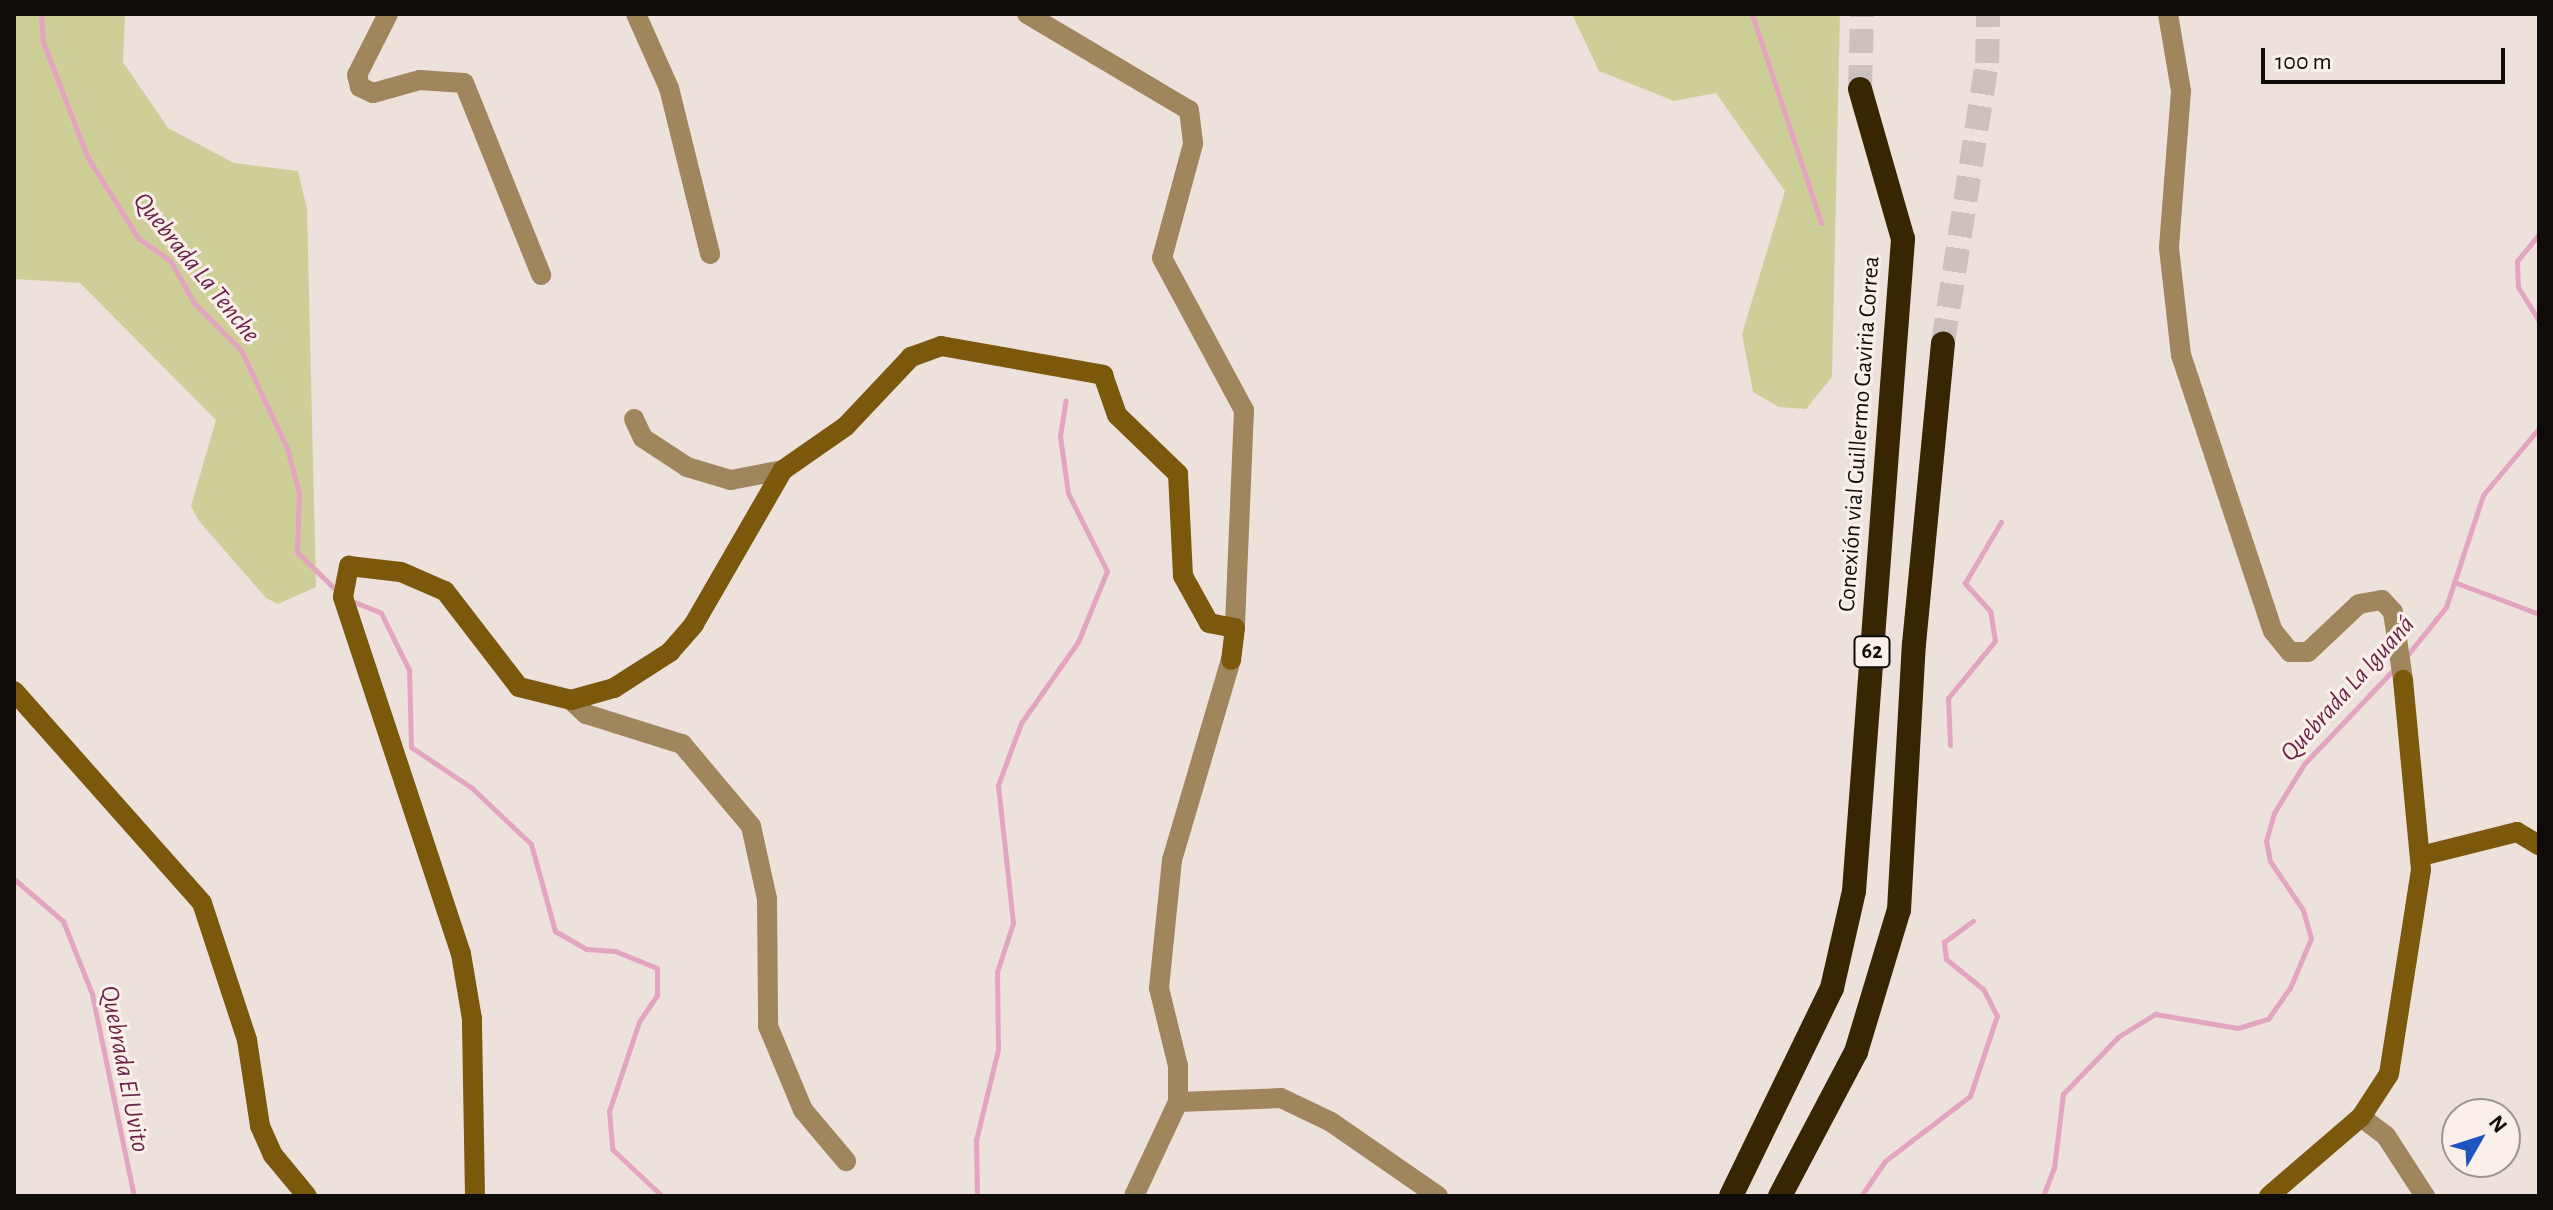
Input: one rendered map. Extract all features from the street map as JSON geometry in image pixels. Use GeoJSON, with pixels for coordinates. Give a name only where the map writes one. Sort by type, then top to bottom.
{"type":"FeatureCollection","features":[{"type":"Feature","properties":{"kind":"highway","name":"Conexión vial Guillermo Gaviria Correa"},"geometry":{"type":"LineString","coordinates":[[1731,1196],[1832,988],[1854,891],[1903,239],[1860,89]]}},
{"type":"Feature","properties":{"kind":"highway","name":"62"},"geometry":{"type":"LineString","coordinates":[[1780,1196],[1856,1052],[1899,910],[1914,644],[1943,343]]}},
{"type":"Feature","properties":{"kind":"street"},"geometry":{"type":"LineString","coordinates":[[388,14],[357,75],[360,87],[373,93],[420,80],[464,83],[541,275]]}},
{"type":"Feature","properties":{"kind":"street"},"geometry":{"type":"LineString","coordinates":[[636,14],[669,88],[710,254]]}},
{"type":"Feature","properties":{"kind":"street"},"geometry":{"type":"LineString","coordinates":[[1027,14],[1189,110],[1193,144],[1162,258],[1244,410],[1231,660],[1183,808],[1160,961],[1178,1102],[1134,1196]]}},
{"type":"Feature","properties":{"kind":"street"},"geometry":{"type":"LineString","coordinates":[[2168,14],[2181,91],[2169,248],[2181,355],[2273,631],[2290,652],[2308,652],[2359,604],[2375,599],[2393,612],[2396,660],[2403,680],[2421,856],[2396,1045],[2385,1085],[2361,1117],[2269,1196]]}},
{"type":"Feature","properties":{"kind":"street"},"geometry":{"type":"LineString","coordinates":[[634,419],[643,438],[687,467],[731,480],[783,470],[846,426],[924,349],[1093,368],[1123,423],[1173,463],[1186,584],[1209,623],[1235,628]]}},
{"type":"Feature","properties":{"kind":"street"},"geometry":{"type":"LineString","coordinates":[[571,700],[614,688],[670,652],[722,580],[783,470]]}},
{"type":"Feature","properties":{"kind":"street"},"geometry":{"type":"LineString","coordinates":[[475,1196],[472,1019],[461,954],[341,578],[349,566],[364,563],[427,580],[470,615],[519,687],[571,700],[586,714],[682,744],[751,826],[767,899],[768,1026],[803,1110],[846,1161]]}},
{"type":"Feature","properties":{"kind":"street"},"geometry":{"type":"LineString","coordinates":[[14,691],[202,903],[247,1040],[260,1126],[273,1155],[307,1196]]}},
{"type":"Feature","properties":{"kind":"street"},"geometry":{"type":"LineString","coordinates":[[2421,856],[2517,832],[2539,845]]}},
{"type":"Feature","properties":{"kind":"street"},"geometry":{"type":"LineString","coordinates":[[1178,1102],[1281,1098],[1331,1122],[1438,1196]]}},
{"type":"Feature","properties":{"kind":"street"},"geometry":{"type":"LineString","coordinates":[[2361,1117],[2394,1145],[2425,1196]]}},
{"type":"Feature","properties":{"kind":"green space"},"geometry":{"type":"Polygon","coordinates":[[[14,14],[125,14],[123,62],[168,128],[234,163],[298,171],[307,209],[316,587],[278,604],[266,598],[199,521],[191,506],[216,420],[80,283],[14,279],[14,14]]]}},
{"type":"Feature","properties":{"kind":"green space"},"geometry":{"type":"Polygon","coordinates":[[[1572,14],[1840,14],[1832,377],[1806,409],[1779,407],[1753,392],[1742,334],[1785,191],[1716,93],[1674,101],[1599,71],[1572,14]]]}},
{"type":"Feature","properties":{"kind":"waterway","name":"Quebrada La Tenche"},"geometry":{"type":"LineString","coordinates":[[41,14],[43,42],[87,156],[138,238],[170,260],[194,303],[241,350],[287,448],[299,493],[297,552],[337,591]]}},
{"type":"Feature","properties":{"kind":"waterway"},"geometry":{"type":"LineString","coordinates":[[1752,14],[1821,223]]}},
{"type":"Feature","properties":{"kind":"waterway","name":"Quebrada La Iguaná"},"geometry":{"type":"LineString","coordinates":[[2539,234],[2517,261],[2518,287],[2539,320]]}},
{"type":"Feature","properties":{"kind":"waterway"},"geometry":{"type":"LineString","coordinates":[[977,1196],[976,1140],[998,1050],[997,972],[1013,923],[998,785],[1021,723],[1078,642],[1107,571],[1068,493],[1060,436],[1066,400]]}},
{"type":"Feature","properties":{"kind":"waterway","name":"Quebrada La Iguaná"},"geometry":{"type":"LineString","coordinates":[[2405,658],[2446,607],[2483,495],[2539,428]]}},
{"type":"Feature","properties":{"kind":"waterway"},"geometry":{"type":"LineString","coordinates":[[1950,745],[1948,698],[1995,641],[1990,611],[1965,583],[2001,522]]}},
{"type":"Feature","properties":{"kind":"waterway"},"geometry":{"type":"LineString","coordinates":[[2454,582],[2539,614]]}},
{"type":"Feature","properties":{"kind":"waterway","name":"Quebrada La Tenche"},"geometry":{"type":"LineString","coordinates":[[352,601],[381,613],[409,670],[411,747],[472,788],[531,844],[555,931],[586,949],[615,951],[657,968],[657,995],[639,1022],[609,1111],[612,1149],[662,1196]]}},
{"type":"Feature","properties":{"kind":"waterway","name":"Quebrada La Iguaná"},"geometry":{"type":"LineString","coordinates":[[2043,1196],[2054,1168],[2063,1094],[2118,1037],[2155,1014],[2238,1028],[2268,1019],[2290,988],[2311,938],[2303,910],[2270,861],[2266,841],[2274,813],[2304,764],[2395,668]]}},
{"type":"Feature","properties":{"kind":"waterway","name":"Quebrada El Uvito"},"geometry":{"type":"LineString","coordinates":[[14,879],[63,921],[92,994],[134,1196]]}},
{"type":"Feature","properties":{"kind":"waterway"},"geometry":{"type":"LineString","coordinates":[[1861,1196],[1885,1161],[1970,1096],[1997,1016],[1983,989],[1946,959],[1944,942],[1973,921]]}},
{"type":"Feature","properties":{"kind":"tunnel"},"geometry":{"type":"LineString","coordinates":[[1860,89],[1862,14]]}},
{"type":"Feature","properties":{"kind":"tunnel"},"geometry":{"type":"LineString","coordinates":[[1943,343],[1987,63],[1988,14]]}}]}
